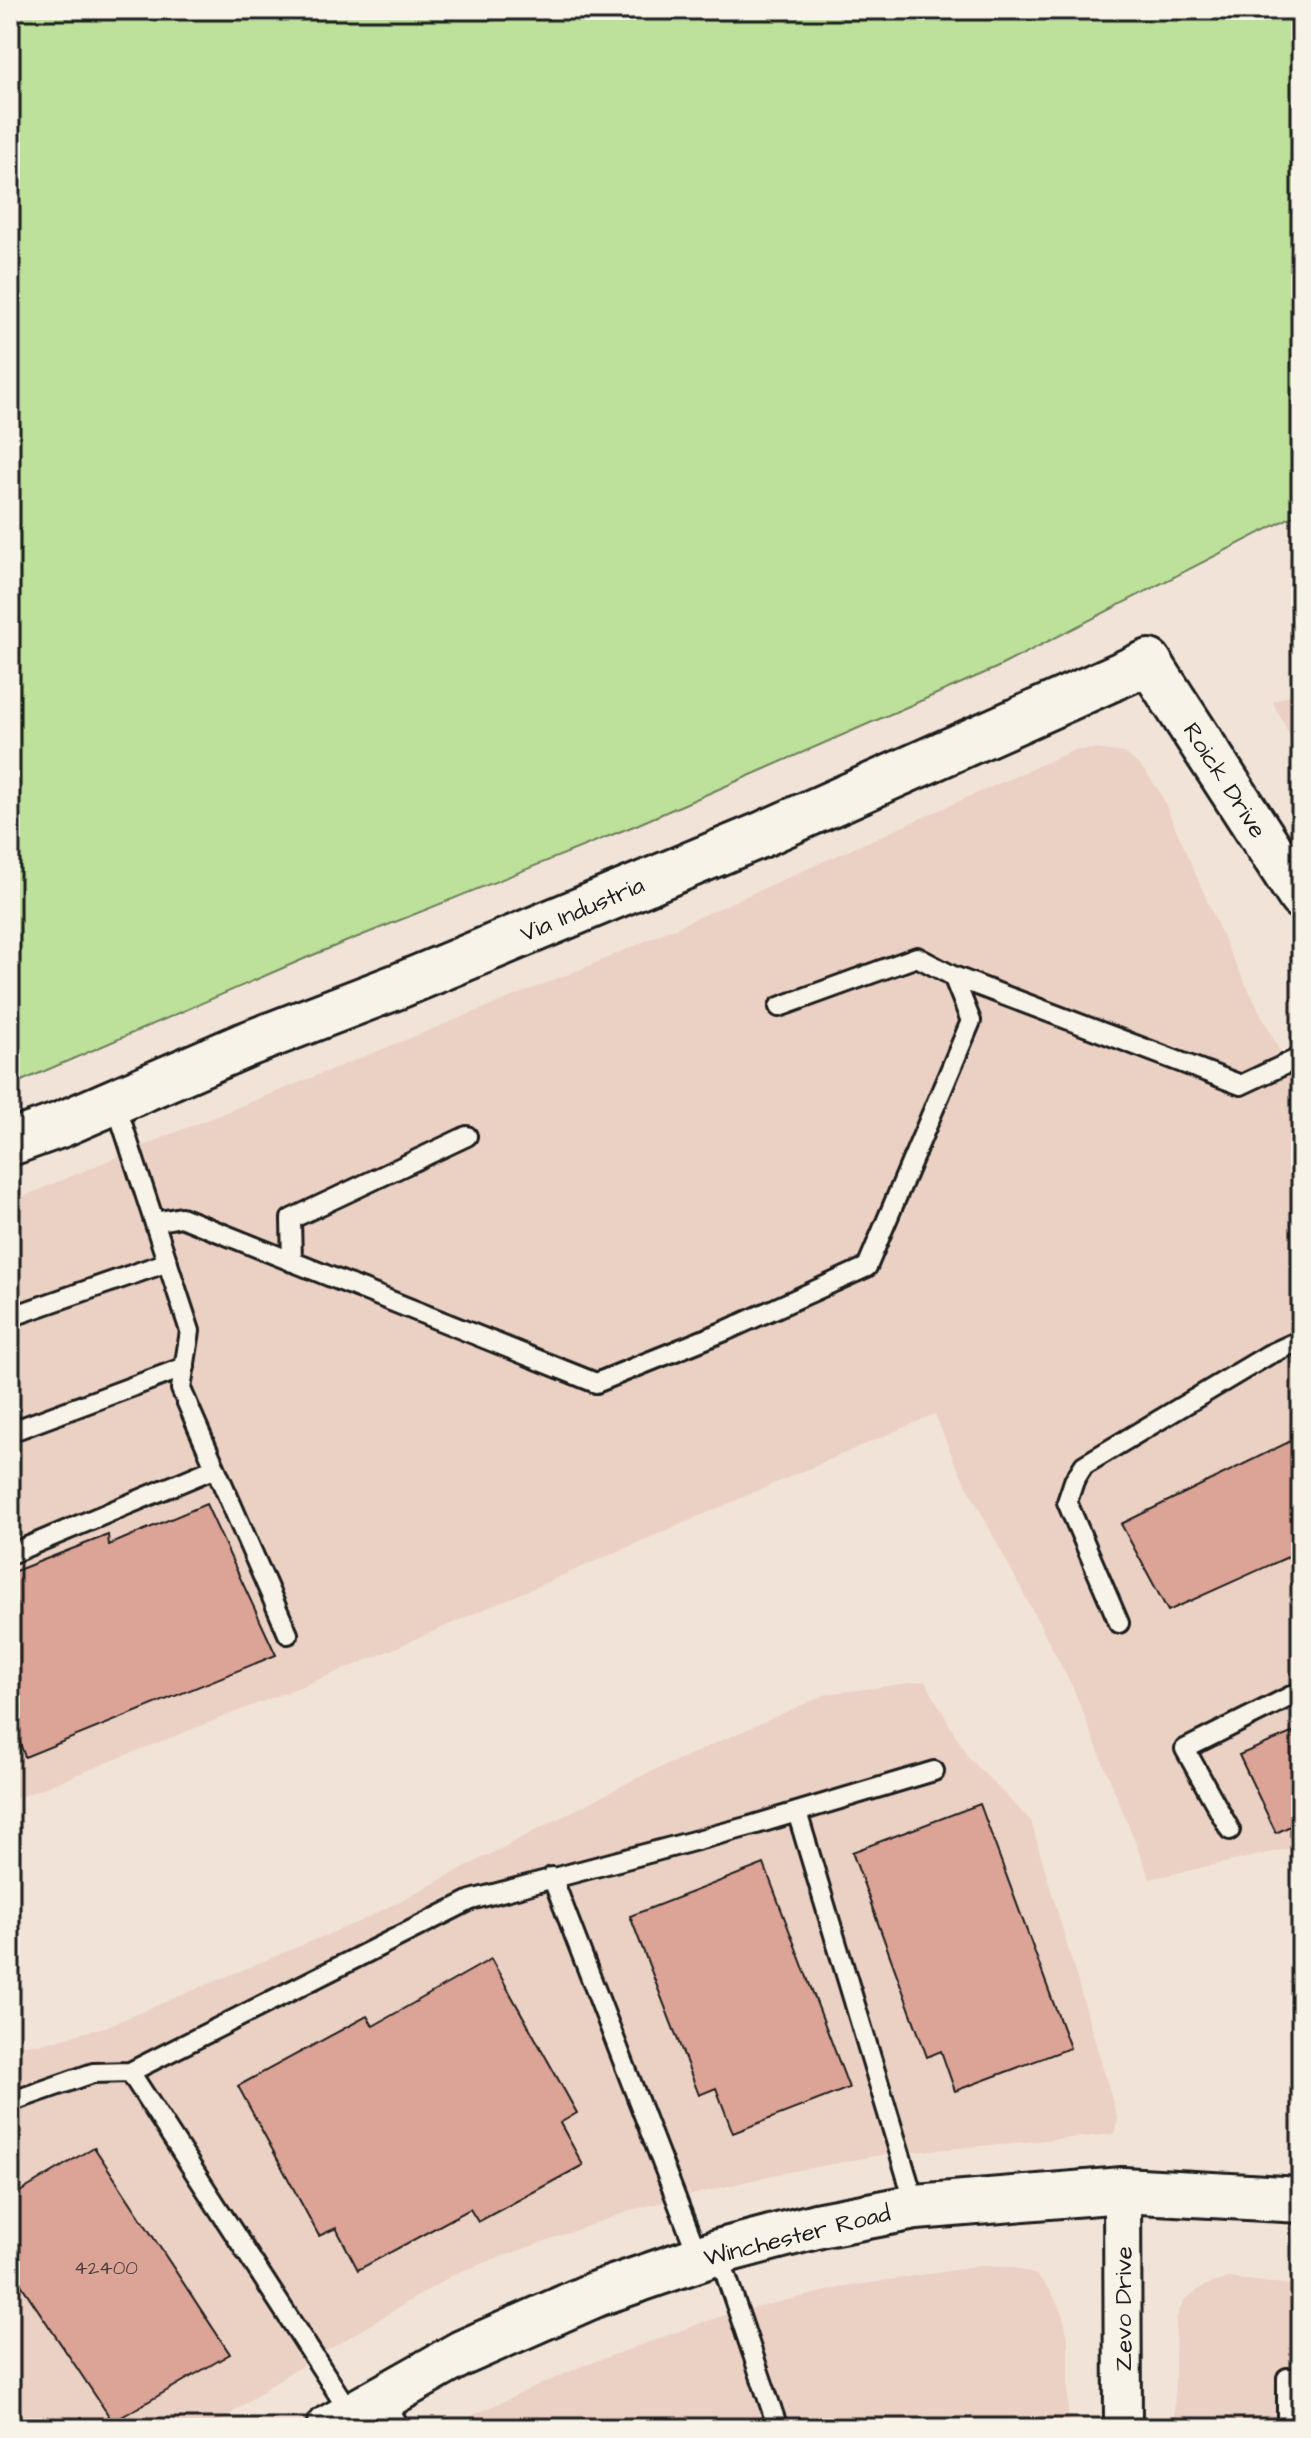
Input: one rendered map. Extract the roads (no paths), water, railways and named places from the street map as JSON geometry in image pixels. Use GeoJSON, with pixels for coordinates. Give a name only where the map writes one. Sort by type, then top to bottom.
{"type":"FeatureCollection","features":[{"type":"Feature","properties":{"kind":"street","name":"Roick Drive"},"geometry":{"type":"LineString","coordinates":[[1149,662],[1301,897]]}},
{"type":"Feature","properties":{"kind":"street","name":"Via Industria"},"geometry":{"type":"LineString","coordinates":[[10,1143],[761,835],[1149,662]]}},
{"type":"Feature","properties":{"kind":"street","name":"Winchester Road"},"geometry":{"type":"LineString","coordinates":[[365,2416],[462,2353],[596,2294],[709,2255],[820,2225],[916,2207],[1122,2190],[1301,2200]]}},
{"type":"Feature","properties":{"kind":"street","name":"Zevo Drive"},"geometry":{"type":"LineString","coordinates":[[1122,2190],[1123,2428]]}},
{"type":"Feature","properties":{"kind":"lane"},"geometry":{"type":"LineString","coordinates":[[779,1007],[917,957],[953,976],[1241,1085],[1301,1057]]}},
{"type":"Feature","properties":{"kind":"lane"},"geometry":{"type":"LineString","coordinates":[[155,1222],[181,1217],[596,1383],[725,1331],[867,1267],[971,1021],[953,976]]}},
{"type":"Feature","properties":{"kind":"lane"},"geometry":{"type":"LineString","coordinates":[[115,1102],[190,1331],[181,1389],[288,1634]]}},
{"type":"Feature","properties":{"kind":"lane"},"geometry":{"type":"LineString","coordinates":[[292,1262],[291,1219],[467,1136]]}},
{"type":"Feature","properties":{"kind":"lane"},"geometry":{"type":"LineString","coordinates":[[10,1317],[168,1262]]}},
{"type":"Feature","properties":{"kind":"lane"},"geometry":{"type":"LineString","coordinates":[[1119,1623],[1067,1502],[1084,1465],[1268,1355],[1301,1340]]}},
{"type":"Feature","properties":{"kind":"lane"},"geometry":{"type":"LineString","coordinates":[[10,1432],[185,1367]]}},
{"type":"Feature","properties":{"kind":"lane"},"geometry":{"type":"LineString","coordinates":[[10,1554],[215,1468]]}},
{"type":"Feature","properties":{"kind":"lane"},"geometry":{"type":"LineString","coordinates":[[1230,1830],[1185,1749],[1301,1691]]}},
{"type":"Feature","properties":{"kind":"lane"},"geometry":{"type":"LineString","coordinates":[[10,2102],[93,2073],[130,2072],[471,1900],[797,1812],[934,1771]]}},
{"type":"Feature","properties":{"kind":"lane"},"geometry":{"type":"LineString","coordinates":[[797,1812],[916,2207]]}},
{"type":"Feature","properties":{"kind":"lane"},"geometry":{"type":"LineString","coordinates":[[552,1877],[778,2428]]}},
{"type":"Feature","properties":{"kind":"lane"},"geometry":{"type":"LineString","coordinates":[[130,2072],[365,2416]]}},
{"type":"Feature","properties":{"kind":"lane"},"geometry":{"type":"LineString","coordinates":[[1287,2428],[1287,2378],[1301,2379]]}}]}
